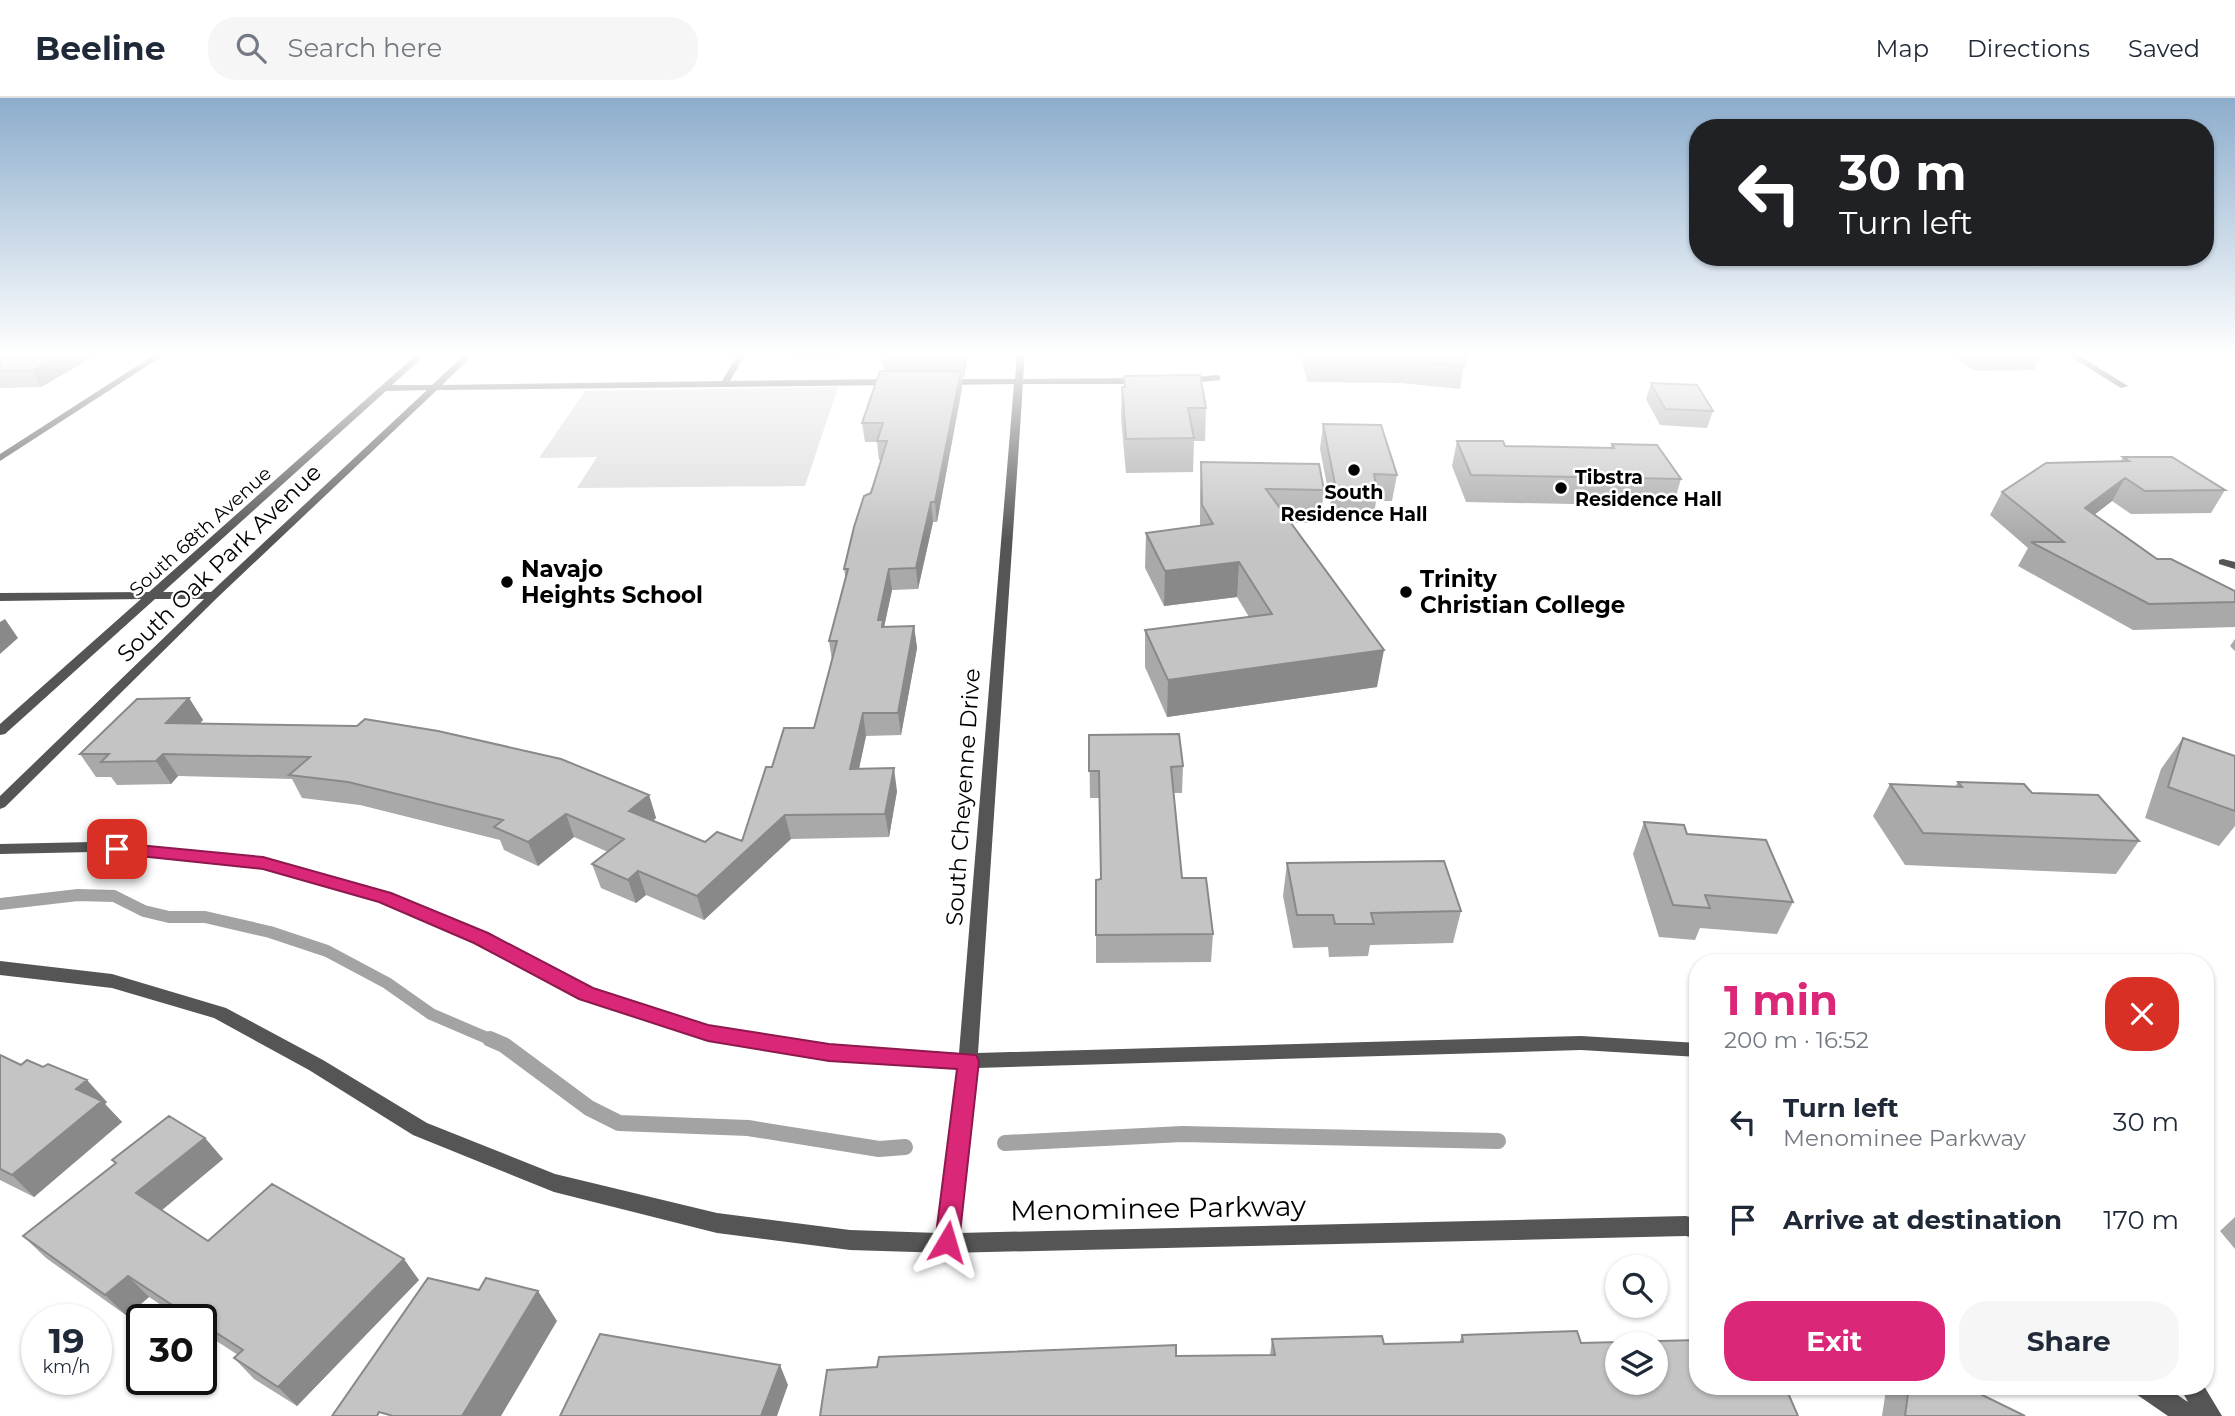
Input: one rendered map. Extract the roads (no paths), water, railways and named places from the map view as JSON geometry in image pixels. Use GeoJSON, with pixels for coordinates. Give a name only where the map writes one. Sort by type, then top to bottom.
{"type":"FeatureCollection","features":[{"type":"Feature","properties":{"kind":"street"},"geometry":{"type":"LineString","coordinates":[[0,457],[64,417]]}},
{"type":"Feature","properties":{"kind":"street","name":"South 68th Avenue"},"geometry":{"type":"LineString","coordinates":[[0,731],[352,417]]}},
{"type":"Feature","properties":{"kind":"street","name":"South Oak Park Avenue"},"geometry":{"type":"LineString","coordinates":[[0,804],[214,595],[405,417]]}},
{"type":"Feature","properties":{"kind":"street","name":"South Cheyenne Drive"},"geometry":{"type":"LineString","coordinates":[[947,1242],[968,1061],[1016,417]]}},
{"type":"Feature","properties":{"kind":"street"},"geometry":{"type":"LineString","coordinates":[[0,597],[214,595]]}},
{"type":"Feature","properties":{"kind":"street"},"geometry":{"type":"LineString","coordinates":[[0,849],[92,847],[263,863],[385,897],[481,938],[586,993],[708,1033],[829,1053],[968,1061],[1581,1043],[1689,1049]]}},
{"type":"Feature","properties":{"kind":"street","name":"Menominee Parkway"},"geometry":{"type":"LineString","coordinates":[[0,968],[112,981],[220,1013],[316,1065],[419,1129],[554,1183],[716,1223],[850,1240],[947,1242],[1689,1227]]}},
{"type":"Feature","properties":{"kind":"street"},"geometry":{"type":"LineString","coordinates":[[2157,1395],[2188,1416]]}},
{"type":"Feature","properties":{"kind":"street"},"geometry":{"type":"LineString","coordinates":[[2197,1395],[2210,1416]]}},
{"type":"Feature","properties":{"kind":"waterway"},"geometry":{"type":"LineString","coordinates":[[0,904],[78,895],[114,896],[144,911],[169,917],[205,917],[270,932],[327,951],[387,983],[431,1014],[494,1041]]}},
{"type":"Feature","properties":{"kind":"waterway"},"geometry":{"type":"LineString","coordinates":[[490,1039],[504,1045],[589,1108],[619,1123],[748,1128],[879,1149],[905,1147]]}},
{"type":"Feature","properties":{"kind":"waterway"},"geometry":{"type":"LineString","coordinates":[[1005,1143],[1182,1134],[1498,1141]]}},
{"type":"Feature","properties":{"kind":"place","name":"South Residence Hall"},"geometry":{"type":"Point","coordinates":[1354,470]}},
{"type":"Feature","properties":{"kind":"place","name":"Tibstra Residence Hall"},"geometry":{"type":"Point","coordinates":[1561,488]}},
{"type":"Feature","properties":{"kind":"place","name":"Navajo Heights School"},"geometry":{"type":"Point","coordinates":[507,582]}},
{"type":"Feature","properties":{"kind":"place","name":"Trinity Christian College"},"geometry":{"type":"Point","coordinates":[1406,592]}}]}
